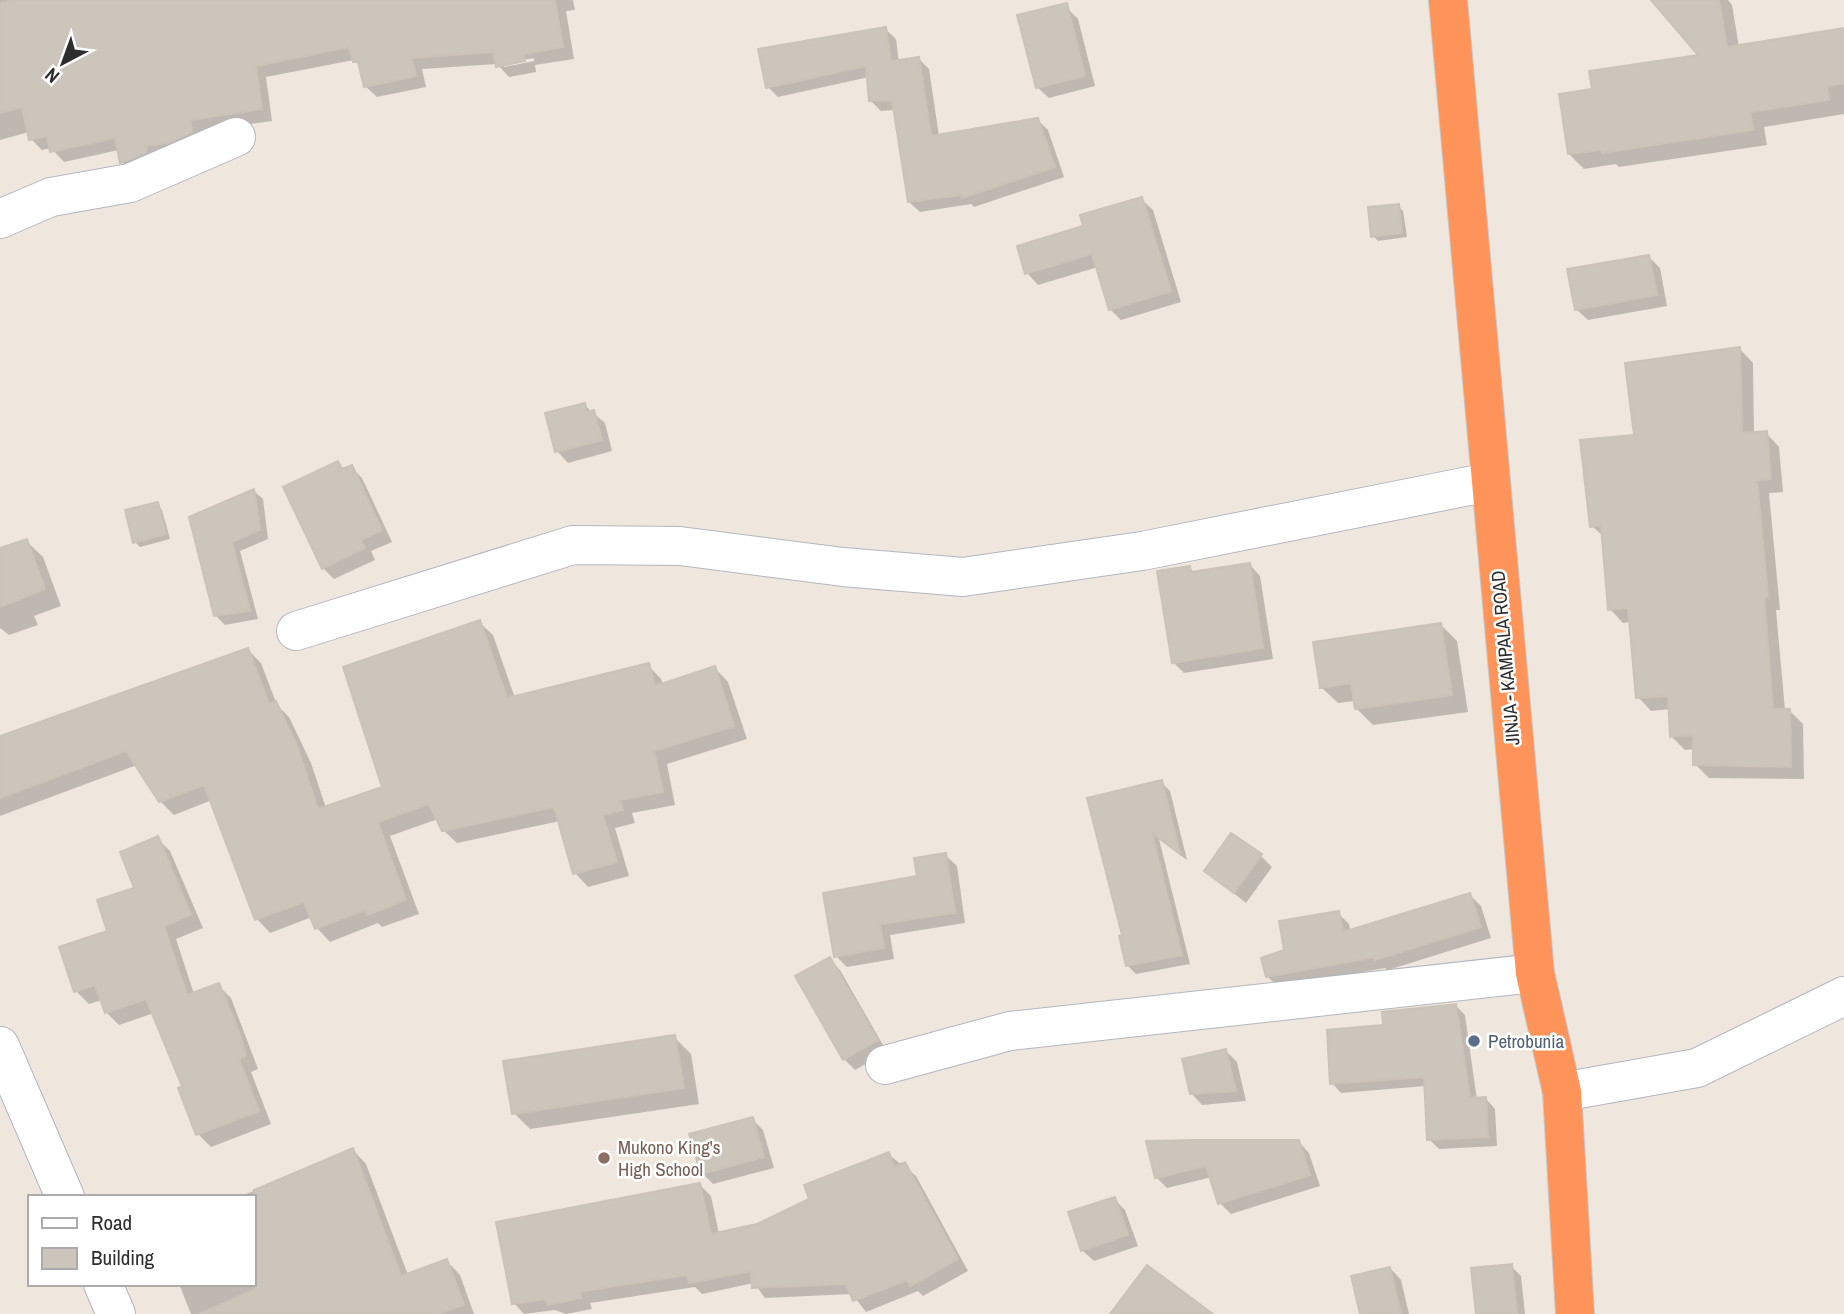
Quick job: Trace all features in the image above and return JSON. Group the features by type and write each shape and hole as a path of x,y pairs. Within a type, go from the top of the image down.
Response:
{"highway":[{"name":"JINJA - KAMPALA ROAD","path":"1448,0 1535,973 1562,1092 1575,1314"}],"street":[{"path":"0,219 51,197 130,183 236,138"},
{"path":"296,631 573,545 680,546 843,567 963,577 1142,551 1489,482"},
{"path":"885,1065 1010,1031 1535,973"},
{"path":"1562,1092 1697,1068 1844,996"},
{"path":"0,1046 64,1195"},
{"path":"104,1286 116,1314"}],"building":[{"path":"16,0 555,0 563,47 524,54 525,61 496,67 493,52 412,58 416,76 364,87 358,62 353,62 349,47 256,66 262,109 190,120 192,132 168,143 146,146 147,152 120,163 115,138 50,152 47,136 29,140 22,107 0,113 0,3"},
{"path":"1651,0 1719,0 1727,47 1844,28 1844,83 1827,86 1829,100 1750,112 1753,130 1602,153 1601,150 1568,154 1559,94 1592,89 1589,71 1698,55"},
{"path":"1067,3 1085,76 1036,88 1017,15"},
{"path":"886,27 891,61 887,62 919,57 931,136 1038,118 1055,167 962,198 961,195 908,202 892,100 869,101 866,66 766,88 758,49"},
{"path":"1142,197 1171,291 1109,310 1092,254 1025,274 1017,246 1083,226 1080,215"},
{"path":"1399,204 1402,233 1371,237 1368,207"},
{"path":"1649,255 1657,295 1575,310 1567,269"},
{"path":"1740,347 1742,433 1767,431 1771,479 1757,480 1768,597 1764,597 1773,709 1790,709 1791,767 1693,765 1693,735 1670,737 1668,696 1636,698 1628,608 1608,610 1601,525 1590,527 1580,440 1634,435 1625,363"},
{"path":"585,403 587,412 594,410 602,440 555,452 545,413"},
{"path":"338,461 342,469 352,465 382,530 361,540 365,548 322,569 283,487"},
{"path":"254,489 260,530 232,542 250,611 214,616 189,517"},
{"path":"158,502 166,534 133,543 125,510"},
{"path":"27,539 45,589 0,607 0,548"},
{"path":"1250,563 1263,648 1172,663 1157,571 1190,566 1191,572"},
{"path":"480,620 507,698 649,663 655,686 715,666 734,726 654,751 663,792 620,800 623,810 603,815 617,862 573,874 554,807 442,831 429,804 378,822 406,900 367,915 365,910 315,929 304,902 255,920 204,785 159,802 126,751 0,798 0,736 248,648 269,704 276,701 298,748 318,809 382,787 343,667"},
{"path":"1441,623 1452,695 1355,709 1351,683 1320,688 1313,642"},
{"path":"1162,780 1180,854 1152,833 1182,955 1126,966 1119,936 1122,935 1087,798"},
{"path":"1231,833 1262,854 1234,893 1204,871"},
{"path":"158,836 191,915 164,926 187,995 219,983 241,1037 246,1056 239,1059 259,1111 196,1135 178,1088 182,1086 146,999 105,1013 95,985 74,992 59,947 107,931 97,900 134,888 120,852"},
{"path":"946,853 955,913 880,924 884,948 834,957 823,893 917,876 914,858"},
{"path":"1470,893 1481,927 1375,960 1375,957 1266,977 1261,958 1284,950 1279,921 1339,911 1343,932"},
{"path":"830,957 878,1040 843,1060 795,976"},
{"path":"1456,1004 1470,1098 1486,1097 1488,1137 1427,1140 1424,1077 1330,1084 1327,1030 1383,1025 1382,1012"},
{"path":"675,1035 684,1088 512,1114 503,1061"},
{"path":"1226,1049 1236,1091 1190,1094 1182,1059"},
{"path":"753,1117 764,1157 701,1174 689,1134"},
{"path":"1299,1140 1310,1175 1218,1204 1206,1166 1155,1178 1146,1141"},
{"path":"353,1148 401,1276 447,1259 464,1305 438,1314 199,1314 254,1290 256,1286 254,1190"},
{"path":"889,1152 894,1167 905,1162 958,1259 910,1286 907,1280 853,1301 846,1284 752,1288 751,1271 689,1283 687,1275 580,1292 581,1298 547,1305 546,1299 512,1304 496,1222 700,1183 711,1234 757,1224 809,1199 804,1185"},
{"path":"1115,1197 1128,1235 1081,1251 1068,1212"},
{"path":"1512,1264 1517,1314 1476,1314 1471,1268"},
{"path":"1147,1265 1213,1314 1110,1314"},
{"path":"1390,1267 1401,1314 1360,1314 1351,1276"}],"place":[{"name":"Petrobunia","path":"1474,1041"},
{"name":"Mukono King's High School","path":"604,1158"}]}
